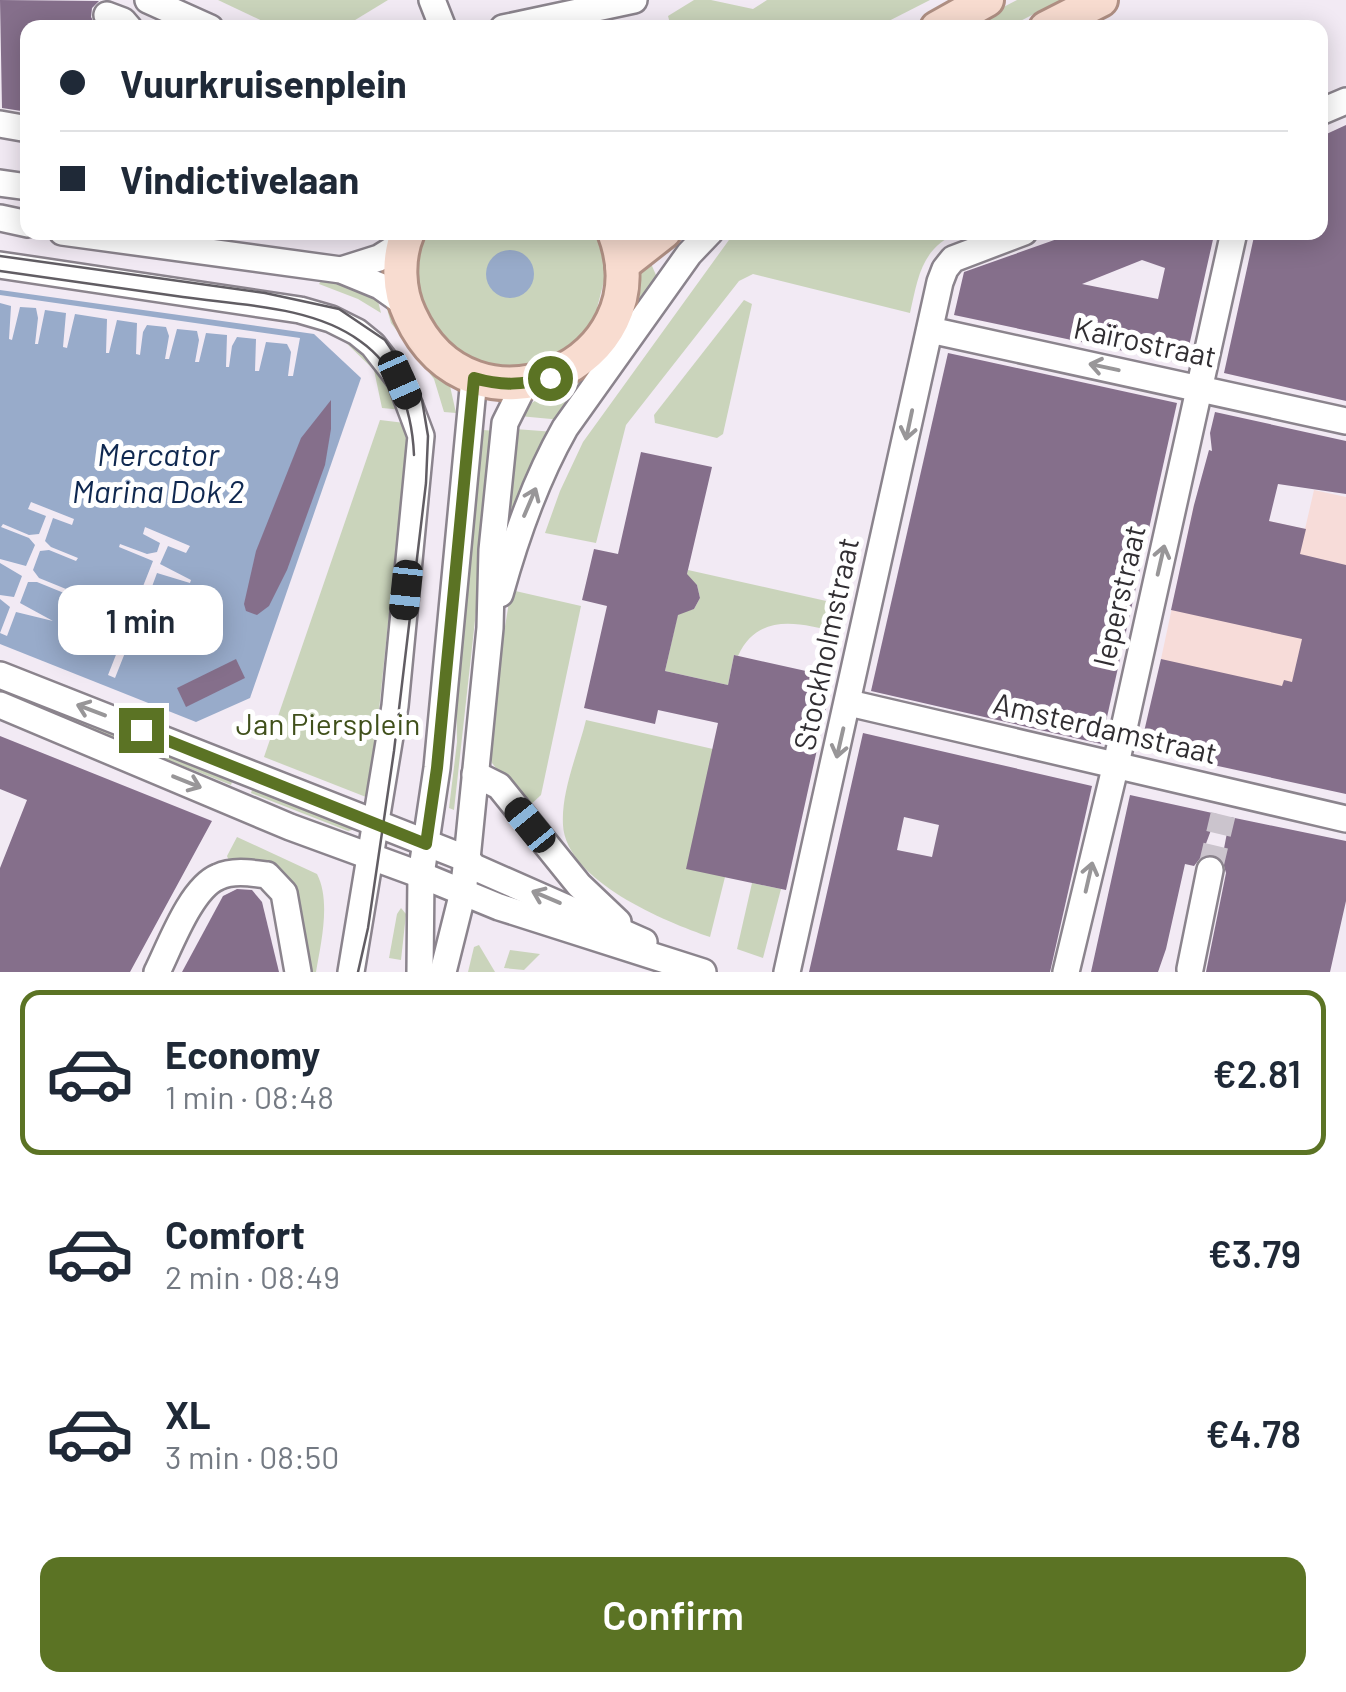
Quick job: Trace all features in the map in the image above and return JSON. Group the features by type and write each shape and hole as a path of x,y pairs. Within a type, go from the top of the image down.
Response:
{"main road":[{"path":"951,20 987,0"},
{"path":"1062,20 1101,0"},
{"path":"406,240 400,273 404,303 419,335 443,360 474,378 524,385 562,372 594,347 610,326 622,264 616,240"},
{"path":"622,264 654,240"}],"street":[{"path":"540,20 634,0"},
{"path":"158,2 194,20"},
{"path":"113,240 341,270 380,286 404,303"},
{"path":"153,240 164,248"},
{"path":"341,270 379,258 403,240"},
{"path":"490,628 518,529 548,459 619,350 702,240"},
{"name":"Stockholmstraat","path":"787,972 940,282 952,259 1003,240"},
{"name":"Ieperstraat","path":"1066,972 1232,240"},
{"path":"0,264 300,310 331,319 357,332 394,371 409,399 421,436 395,706 351,972"},
{"name":"Kaïrostraat","path":"930,330 1346,421"},
{"path":"420,972 421,874 437,768 474,378"},
{"path":"443,972 467,859 505,423 524,385"},
{"path":"0,675 467,859 474,867 629,952"},
{"name":"Amsterdamstraat","path":"849,703 1116,764 1225,803 1346,819"},
{"path":"0,706 290,827 629,952 703,972"},
{"path":"475,774 499,786 629,952"},
{"path":"1190,969 1210,870"},
{"path":"157,972 192,904 209,882 220,875 235,873 267,875 284,893 298,972"}],"shaded area":[{"path":"1314,490 1346,497 1346,726 1161,659 1194,505 1305,529"}],"green space":[{"path":"218,0 388,0 355,20 260,20"},
{"path":"694,0 753,9 767,0 930,0 891,20 669,20 668,16"},
{"path":"1017,0 1061,0 1022,20 978,20"},
{"path":"418,240 599,240 606,273 594,320 562,356 527,369 465,360 423,320 411,263"},
{"path":"729,240 945,240 923,266 910,313 753,274 739,281 626,425 596,543 545,533 583,442"},
{"path":"649,259 659,282 562,420 519,416 538,399 582,376 601,358"},
{"path":"321,281 365,288 377,297 381,313 319,284"},
{"path":"744,300 752,304 723,434 717,438 655,423 654,415"},
{"path":"385,302 450,386 456,413 444,412 434,379 391,323"},
{"path":"339,333 374,360 403,410 382,408 374,370"},
{"name":"Jan Piersplein","path":"380,420 405,423 407,440 370,797 366,797 264,757"},
{"path":"515,429 555,432 504,545"},
{"path":"483,430 496,431 454,810 449,808 457,742 456,682"},
{"path":"688,570 844,605 837,632 781,624 757,632 738,656 734,655 728,685 665,671 678,613 694,609 700,598 697,585 686,577"},
{"path":"511,590 581,606 541,795 527,808 492,763 487,736"},
{"path":"0,682 234,776 231,785 0,693"},
{"path":"586,720 713,749 725,877 710,937 621,896 581,864 568,845 563,825 565,799"},
{"path":"254,784 352,827 352,830 251,793"},
{"path":"237,837 317,874 324,909 316,972 306,972 295,905 229,861 227,856"},
{"path":"752,883 781,889 763,958 737,949"},
{"path":"401,908 406,914 401,960 389,958"},
{"path":"479,945 495,972 468,972 474,947"},
{"path":"510,950 540,954 524,970 504,968"}],"water":[{"path":"510,250 527,257 534,274 527,291 510,298 493,291 486,274 493,257"},
{"name":"Mercator Marina Dok 2","path":"0,290 314,334 361,378 250,698 196,722 0,644"}],"pier":[{"path":"0,295 300,338 293,376 288,376 291,352 287,344 266,342 259,371 255,371 256,339 237,337 226,367 227,335 206,333 199,362 195,362 197,331 177,329 169,359 165,359 169,336 166,327 147,325 140,355 136,354 137,323 117,320 106,353 107,319 75,314 67,348 63,347 66,313 45,310 35,344 36,308 20,307 12,340 11,306 0,303"},
{"path":"31,502 74,519 72,525 53,518 45,541 78,558 76,561 49,550 40,551 33,570 39,578 66,589 64,593 28,582 20,603 53,621 16,612 7,636 0,633 10,607 0,595 14,597 22,576 0,563 0,559 26,566 35,545 29,538 1,527 3,524 29,535 39,534 46,516 28,509"},
{"path":"145,527 190,546 186,553 168,546 160,564 191,580 190,583 157,573 150,592 176,607 175,610 146,602 138,620 165,634 163,638 142,629 134,630 115,678 108,675 153,561 119,547 120,544 147,554 157,552 160,543 143,534"}],"building":[{"path":"0,0 99,1 92,8 93,20 20,20 20,111 2,108"},
{"path":"1346,125 1346,401 1224,373 1253,240 1328,240 1328,133"},
{"path":"1054,240 1213,240 1185,364 954,315 964,272","holes":["1142,260 1165,268 1158,299 1082,284"]},
{"path":"948,353 1177,403 1101,744 871,691"},
{"path":"331,400 325,465 287,570 269,606 257,615 246,611 244,604 256,551 301,438"},
{"path":"1215,412 1346,441 1346,494 1278,484 1269,521 1306,529 1300,554 1346,565 1346,794 1140,749 1161,659 1282,686 1284,680 1292,682 1302,639 1171,610 1194,505 1209,450 1212,451 1210,433"},
{"path":"641,452 712,467 687,574 697,585 700,598 694,609 678,615 665,671 728,685 734,655 833,677 786,890 686,869 718,723 658,710 655,724 584,708 607,606 582,600 594,549 618,554"},
{"path":"236,659 245,678 186,707 177,688"},
{"path":"863,733 1092,786 1050,972 809,972","holes":["904,817 939,825 932,857 897,850"]},
{"path":"0,736 212,821 130,972 0,972 0,868 27,800 0,789"},
{"path":"1130,795 1217,814 1201,857 1194,866 1185,864 1158,972 1091,972"},
{"path":"1230,817 1346,841 1346,901 1330,972 1206,972 1226,873 1222,859"},
{"path":"237,889 252,890 262,902 279,972 182,972 223,896"}],"tunnel":[{"path":"1210,870 1223,815"}],"tram line":[{"path":"0,256 265,293 339,309 385,340 413,382 422,400 428,436 426,483 394,751 358,972"},
{"path":"0,271 275,309 341,329 373,352 393,377 406,406 414,455"}],"route":[{"path":"141,730 426,844 437,768 474,378 524,385 550,378"}]}
